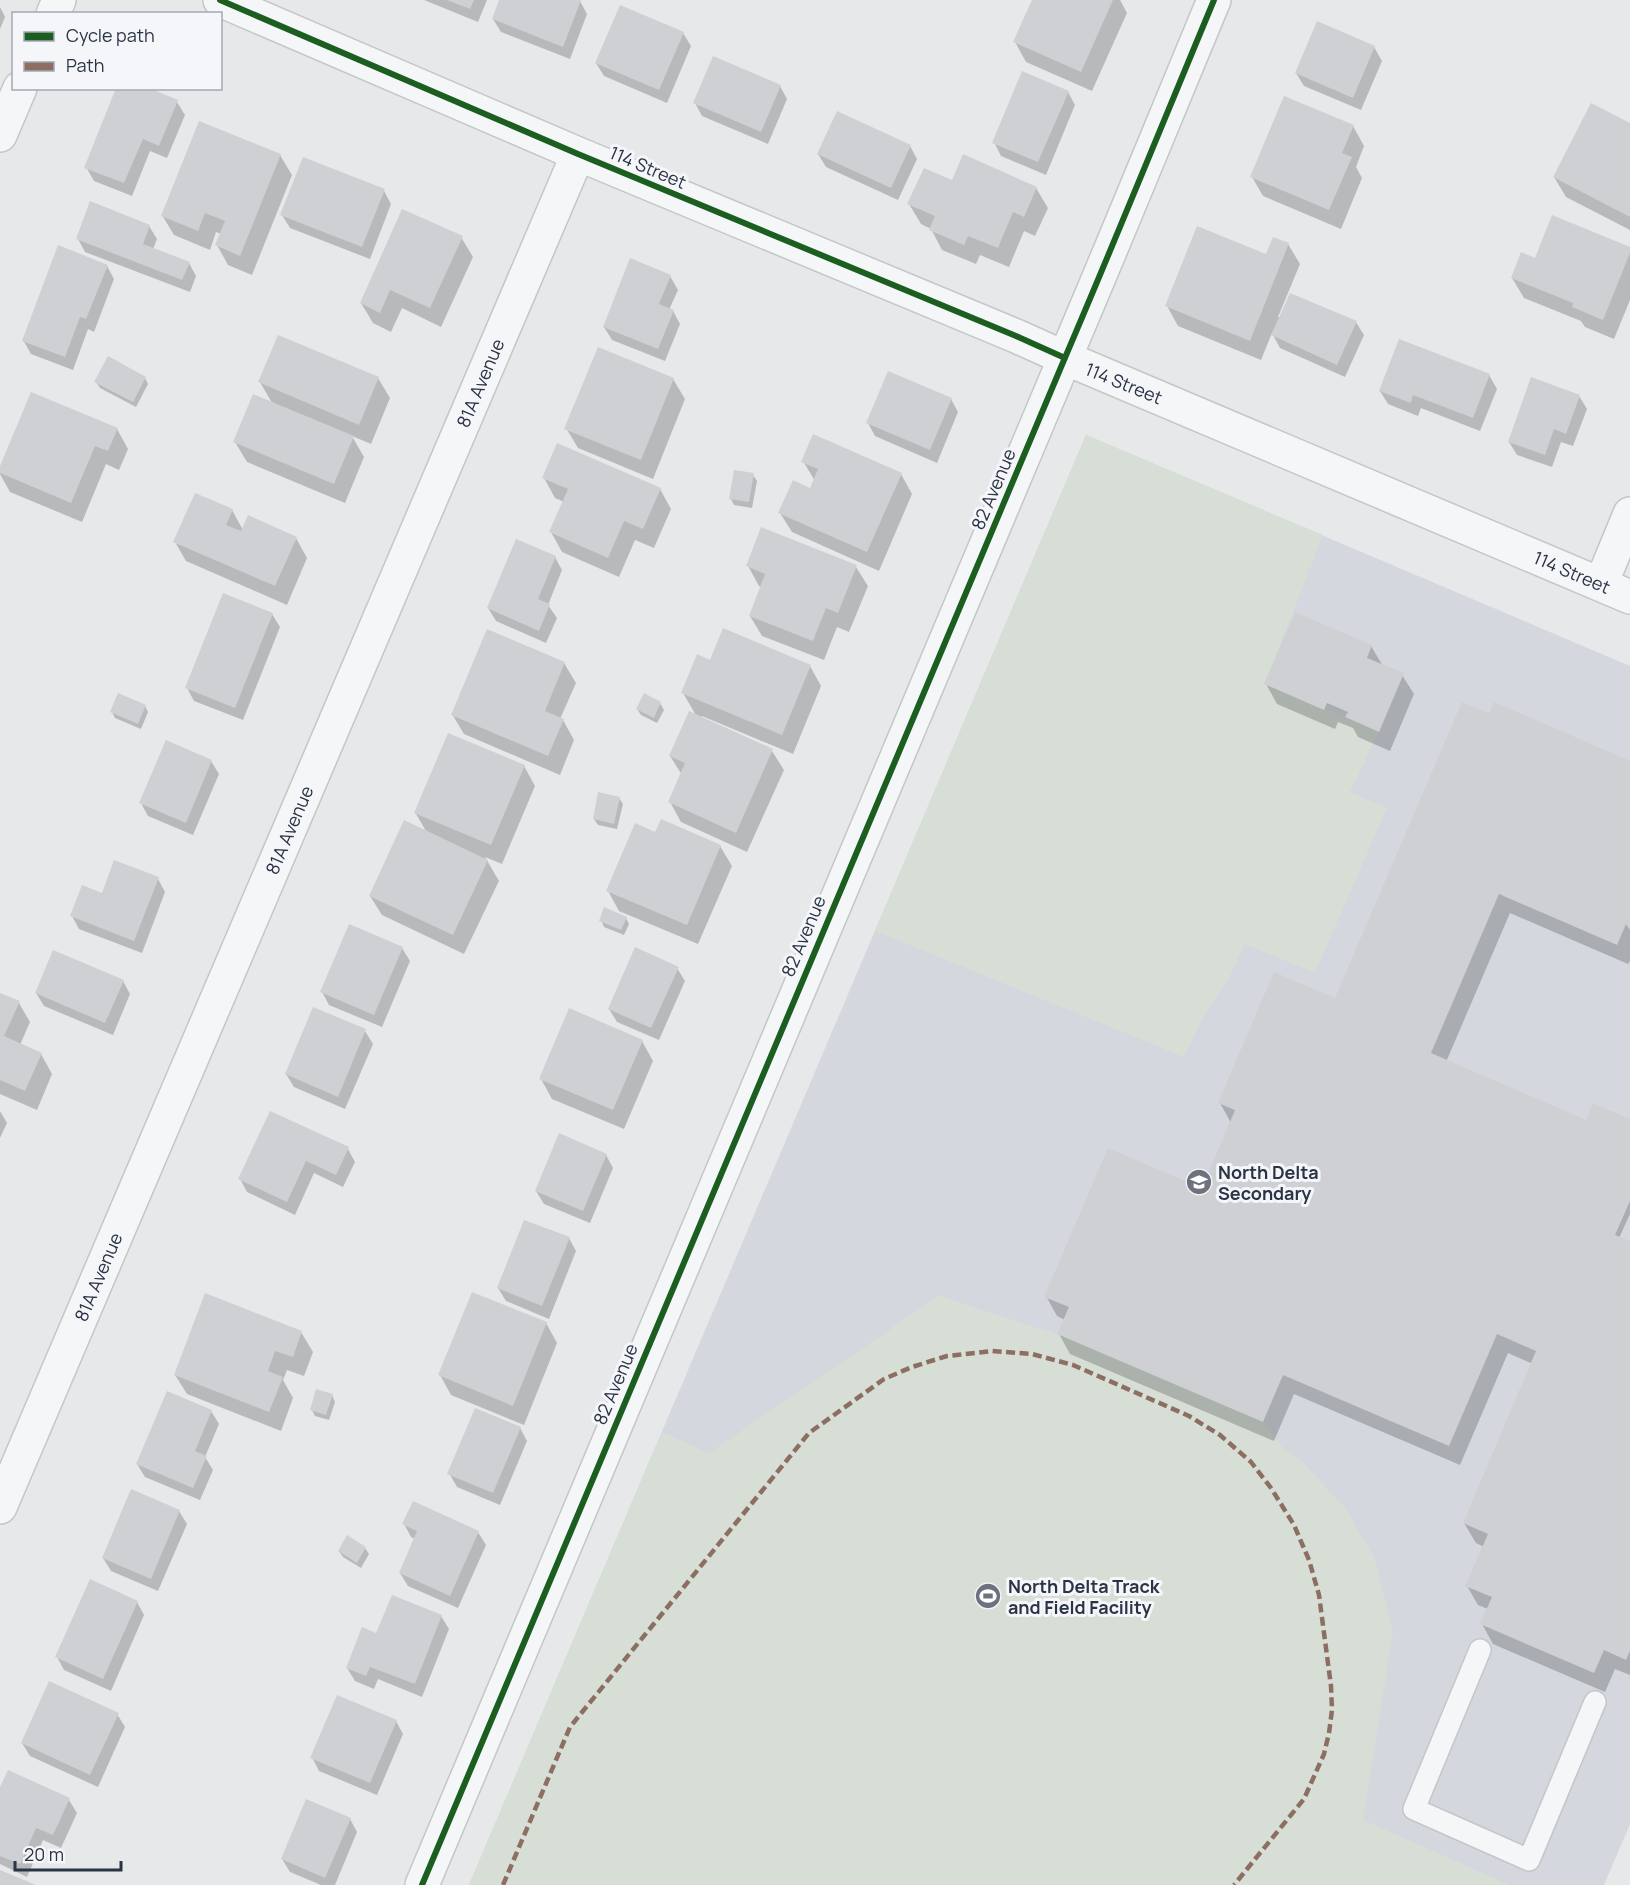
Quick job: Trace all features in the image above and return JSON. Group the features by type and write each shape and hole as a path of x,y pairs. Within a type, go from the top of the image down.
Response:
{"street":[{"name":"114 Street","path":"220,0 578,154 1005,331 1616,591"},
{"name":"82 Avenue","path":"422,1885 810,956 882,792 1214,0"},
{"path":"0,135 19,90"},
{"name":"81A Avenue","path":"0,1507 578,154"},
{"path":"1616,591 1630,514"}],"lane":[{"path":"1480,1650 1414,1809 1528,1860 1595,1702"}],"shaded area":[{"name":"North Delta Secondary","path":"1086,435 1630,666 1630,1824 1604,1885 469,1885"},
{"path":"1086,435 1323,535 1265,684 1379,732 1350,792 1387,808 1315,973 1245,944 1227,982 1204,1016 1184,1057 875,931"},
{"name":"North Delta Track and Field Facility","path":"940,1295 1057,1334 1263,1422 1281,1446 1300,1460 1345,1507 1375,1559 1393,1633 1363,1820 1510,1885 469,1885 662,1432 709,1453"}],"building":[{"path":"447,0 474,0 470,9"},
{"path":"499,0 581,0 563,47 492,19"},
{"path":"1032,0 1113,0 1081,72 1013,42"},
{"path":"620,5 684,32 659,90 595,63"},
{"path":"1317,21 1375,46 1353,98 1295,73"},
{"path":"713,56 781,85 761,132 693,103"},
{"path":"1022,71 1069,91 1038,162 992,143"},
{"path":"115,90 154,90 178,100 159,146 143,139 124,183 84,168"},
{"path":"1284,96 1354,125 1342,153 1352,157 1329,210 1250,177"},
{"path":"1591,103 1630,123 1630,217 1553,177"},
{"path":"837,111 911,145 891,188 817,154"},
{"path":"199,121 281,154 240,256 215,245 225,221 205,213 198,231 161,216"},
{"path":"963,154 1037,187 1024,217 1013,212 998,248 968,236 964,245 929,230 935,216 907,204 924,168 952,180"},
{"path":"303,157 385,189 362,247 280,215"},
{"path":"90,201 150,225 143,244 190,262 182,280 76,239"},
{"path":"402,209 463,236 430,308 390,290 380,313 360,303"},
{"path":"1552,215 1630,247 1630,253 1603,320 1572,307 1573,303 1511,278 1521,252 1535,258"},
{"path":"1197,226 1266,254 1273,237 1289,243 1250,341 1165,306"},
{"path":"58,245 108,265 86,319 80,317 65,357 22,341"},
{"path":"630,258 671,275 659,304 674,310 658,349 603,327"},
{"path":"1290,293 1357,321 1337,365 1271,335"},
{"path":"278,335 379,377 359,425 258,382"},
{"path":"1399,339 1490,374 1473,418 1413,395 1411,403 1379,391"},
{"path":"598,347 674,378 641,460 564,429"},
{"path":"108,356 146,377 133,402 94,382"},
{"path":"888,371 952,398 930,450 866,423"},
{"path":"1531,377 1580,395 1566,434 1554,429 1545,455 1508,442"},
{"path":"31,392 118,428 108,451 95,446 71,503 0,473 0,466"},
{"path":"253,394 354,436 334,484 233,442"},
{"path":"813,434 902,473 867,552 778,513 793,480 810,488 818,469 801,462"},
{"path":"557,443 661,488 643,529 624,521 608,558 549,532 568,489 542,478"},
{"path":"734,470 754,473 749,502 729,499"},
{"path":"195,493 233,509 226,525 241,531 248,515 297,537 275,586 173,542"},
{"path":"761,527 857,565 838,613 826,608 813,641 749,616 765,574 746,566"},
{"path":"516,539 556,556 538,599 550,604 539,631 487,608"},
{"path":"223,593 273,613 235,708 185,688"},
{"path":"1295,612 1372,645 1367,658 1404,673 1379,732 1345,717 1348,712 1327,703 1324,710 1264,684"},
{"path":"723,628 811,665 782,735 681,693 697,654 710,660"},
{"path":"487,629 565,662 545,711 564,719 548,756 451,715"},
{"path":"118,693 146,705 138,724 110,712"},
{"path":"644,693 661,702 654,718 636,709"},
{"name":"North Delta Secondary","path":"1462,702 1489,713 1494,702 1630,761 1630,930 1626,924 1617,945 1499,894 1431,1053 1586,1120 1593,1103 1630,1119 1630,1201 1615,1235 1630,1241 1630,1651 1626,1660 1604,1650 1594,1673 1480,1624 1492,1597 1465,1586 1488,1534 1463,1523 1536,1351 1497,1334 1449,1446 1283,1375 1263,1422 1057,1334 1069,1307 1044,1297 1108,1148 1202,1188 1235,1110 1218,1103 1274,972 1335,998"},
{"path":"689,711 773,749 736,833 668,802 685,763 669,756"},
{"path":"448,733 525,765 491,845 414,813"},
{"path":"166,740 212,760 186,823 139,803"},
{"path":"598,792 620,797 614,824 593,819"},
{"path":"661,819 721,845 687,925 606,891 635,823 655,832"},
{"path":"404,820 488,860 453,935 369,896"},
{"path":"114,860 159,877 134,941 70,916 82,885 102,893"},
{"path":"604,907 627,917 621,930 599,921"},
{"path":"349,924 403,947 374,1015 320,992"},
{"path":"635,947 679,967 651,1028 608,1009"},
{"path":"53,950 124,980 105,1023 35,993"},
{"path":"0,993 20,1001 4,1036 42,1053 25,1091 0,1080"},
{"path":"313,1007 366,1029 338,1097 285,1074"},
{"path":"569,1008 643,1040 613,1110 539,1079"},
{"path":"270,1111 349,1147 336,1175 306,1161 287,1202 238,1179"},
{"path":"559,1133 607,1154 583,1211 535,1191"},
{"path":"524,1220 570,1237 542,1306 497,1288"},
{"path":"472,1292 547,1322 513,1406 438,1375"},
{"path":"205,1293 302,1331 293,1357 275,1351 268,1371 283,1377 269,1412 174,1375"},
{"path":"316,1389 333,1394 326,1415 310,1410"},
{"path":"167,1391 212,1410 195,1451 207,1456 193,1488 136,1464"},
{"path":"475,1408 521,1427 493,1493 447,1474"},
{"path":"131,1489 180,1510 151,1579 102,1558"},
{"path":"413,1501 479,1531 450,1596 399,1573 417,1531 402,1524"},
{"path":"347,1535 366,1547 357,1563 338,1551"},
{"path":"90,1579 138,1601 103,1679 55,1657"},
{"path":"392,1595 442,1615 415,1684 370,1667 366,1676 346,1668 362,1627 376,1633"},
{"path":"49,1681 119,1713 90,1775 21,1743"},
{"path":"337,1695 397,1720 370,1783 310,1758"},
{"path":"8,1770 70,1798 53,1835 36,1828 20,1864 0,1856 0,1787"},
{"path":"306,1799 351,1818 325,1878 281,1859"},
{"path":"0,1870 36,1885 0,1885"}],"marked path":[{"path":"503,1885 570,1727 809,1433 884,1379 947,1356 992,1351 1032,1354 1073,1365 1189,1416 1220,1435 1251,1462 1271,1488 1294,1525 1309,1560 1319,1595 1331,1686 1332,1710 1329,1733 1324,1754 1304,1799 1234,1885"}],"cycle path":[{"path":"220,0 578,154 1065,358"},
{"path":"422,1885 1214,0"}],"place":[{"name":"North Delta Secondary","path":"1199,1182"},
{"name":"North Delta Track and Field Facility","path":"988,1596"}]}
